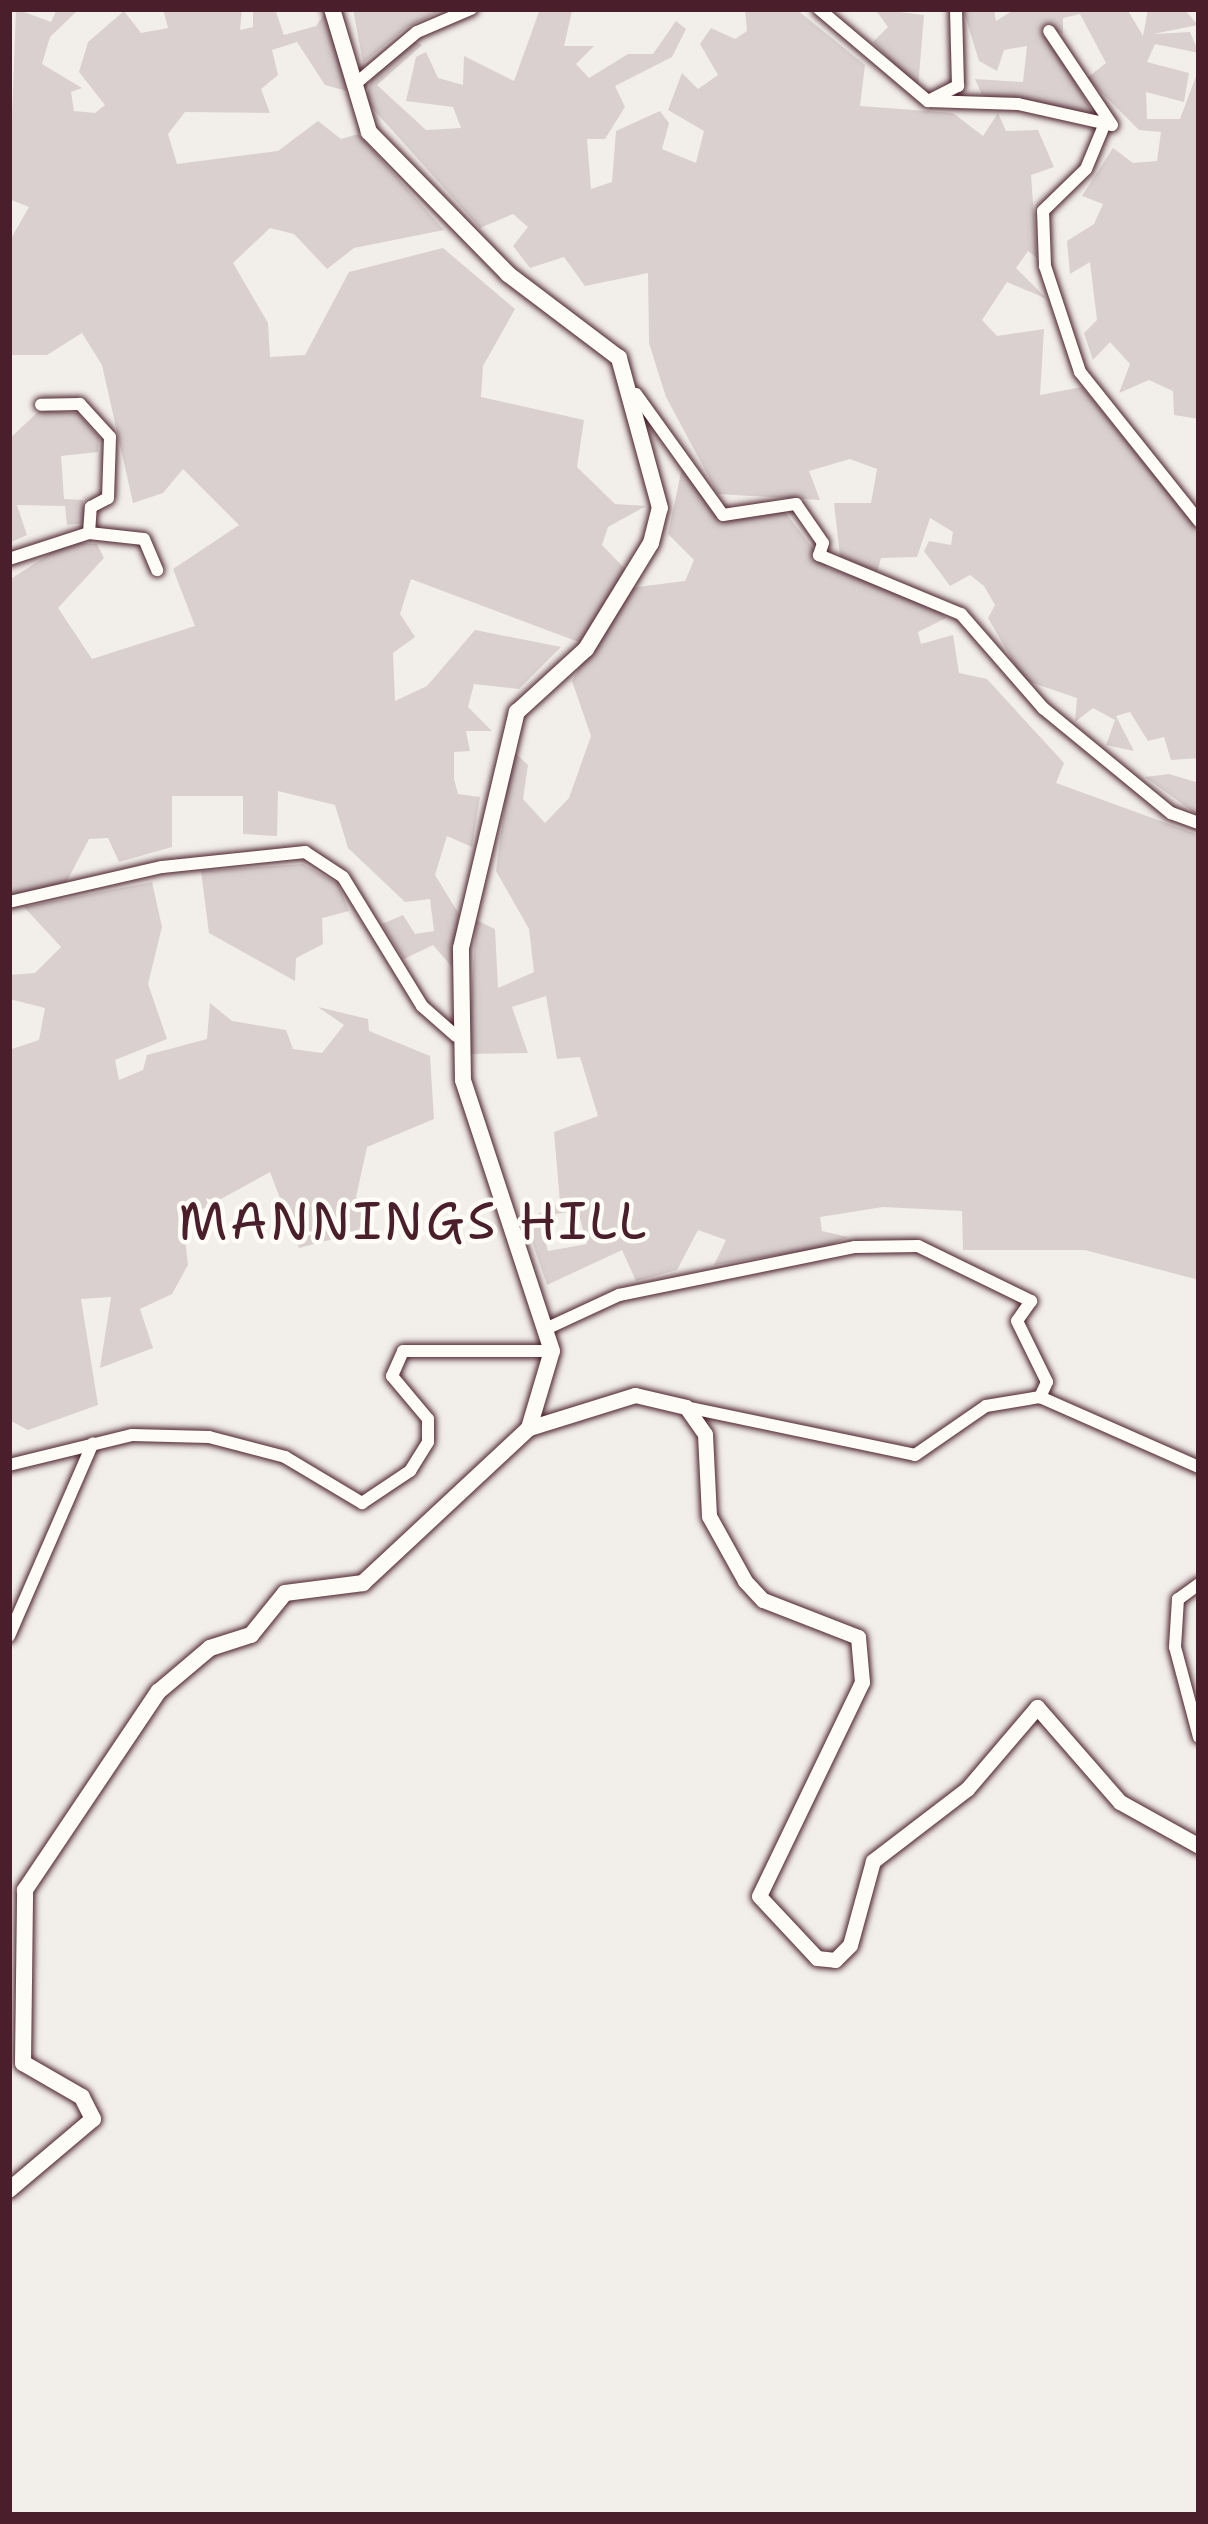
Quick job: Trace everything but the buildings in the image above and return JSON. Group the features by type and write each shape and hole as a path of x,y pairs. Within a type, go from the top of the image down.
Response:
{"main road":[{"path":"9,2190 93,2119 82,2097 23,2062 26,1890 158,1693 210,1648 251,1635 285,1594 363,1583 529,1428 552,1351 550,1327 456,1036 467,908 518,712 586,649 659,518 636,394 604,342 508,274 405,175 369,132 332,9"}],"street":[{"path":"354,85 417,32 471,9"},
{"path":"819,9 928,101 1018,104 1103,128"},
{"path":"928,101 958,86 956,9"},
{"path":"1049,31 1115,118 1103,128 1086,169 1043,211 1045,266 1080,372 1199,521"},
{"path":"636,394 723,515 796,504 824,544 819,555 962,614 1042,708 1171,813 1199,823"},
{"path":"41,405 80,404 110,437 108,498 91,507 88,533"},
{"path":"9,559 88,533 144,539 157,570"},
{"path":"9,902 162,867 305,852 343,877 422,1006 456,1036"},
{"path":"550,1327 620,1295 855,1247 918,1246 1030,1301 1016,1321 1046,1382 1040,1396"},
{"path":"9,1465 94,1442 166,1433 249,1443 362,1503 410,1471 428,1442 428,1419 392,1376 403,1351 552,1351"},
{"path":"529,1428 635,1395 915,1456 986,1406 1040,1396 1199,1467"},
{"path":"686,1407 705,1434 709,1516 738,1570 764,1600 848,1625 866,1662 763,1882 770,1918 818,1958 844,1955 873,1862 967,1790 1037,1707 1120,1802 1199,1846"},
{"path":"9,1636 94,1442"},
{"path":"1199,1585 1178,1599 1175,1647 1199,1737"}],"shaded area":[{"path":"16,9 51,22 57,9 79,9 50,37 42,64 82,88 71,92 74,111 95,113 105,105 79,72 88,42 124,11 141,33 168,28 163,9 242,9 240,30 253,27 253,9 275,9 284,35 316,26 328,9 347,91 325,85 297,42 272,50 278,75 261,89 270,113 185,112 168,134 177,164 278,151 318,121 341,139 358,134 444,230 354,248 327,269 294,234 270,228 233,263 268,323 270,357 305,355 349,272 443,248 515,309 483,366 481,397 584,420 577,467 615,504 646,506 608,527 602,545 626,570 584,644 411,579 400,614 415,637 393,653 395,701 427,686 475,630 561,647 519,689 474,684 468,707 492,731 466,731 470,751 454,752 458,794 480,797 472,847 447,836 435,875 459,914 452,967 433,945 404,959 382,924 403,915 415,934 434,931 430,899 405,902 348,848 335,805 278,791 277,836 243,834 243,796 172,796 172,847 119,862 108,838 89,839 66,883 9,897 9,580 68,542 97,544 104,558 58,608 92,659 195,626 173,569 239,525 183,469 163,493 133,503 102,365 82,333 47,355 9,355 9,242 29,207 9,199"},
{"path":"353,9 444,9 407,27 363,63"},
{"path":"540,9 572,11 564,46 594,46 576,64 589,78 628,54 653,54 676,21 686,29 672,57 615,86 625,107 605,139 587,139 591,189 612,182 616,131 660,111 669,123 662,149 696,163 704,131 668,110 682,73 698,89 718,75 700,44 711,28 735,39 747,31 745,9 796,9 865,65 860,106 953,113 983,136 998,113 1006,131 1038,130 1054,167 1031,175 1037,258 1028,251 1016,268 1047,299 1007,282 982,320 997,336 1044,329 1040,395 1082,387 1199,530 1199,758 1171,760 1164,737 1148,741 1130,712 1116,716 1134,751 1106,745 1115,720 1093,708 1075,722 1077,698 1024,680 988,618 995,605 984,586 970,575 950,586 924,551 929,541 951,545 953,532 930,518 917,557 881,558 877,572 840,556 834,503 871,503 877,469 850,459 809,471 820,500 718,494 666,397 649,343 648,273 585,286 564,257 530,268 513,246 528,227 513,214 480,228 365,100 374,72 414,41 422,45 377,85 426,130 461,128 453,107 406,101 416,57 426,52 438,78 463,85 464,56 514,81"},
{"path":"875,9 924,15 918,88 873,42 888,27"},
{"path":"963,9 994,9 996,21 1015,9 1127,9 1143,36 1148,9 1184,9 1198,25 1153,34 1190,32 1199,53 1155,44 1147,62 1189,73 1184,102 1146,92 1147,119 1180,119 1199,68 1199,419 1174,415 1173,391 1149,380 1119,393 1130,364 1110,342 1093,360 1084,333 1097,320 1090,262 1070,274 1067,241 1094,224 1103,204 1082,196 1113,148 1133,163 1157,161 1161,132 1139,130 1087,78 1106,63 1080,14 1063,18 1063,34 1043,26 1095,117 982,95 975,79 1023,82 1027,46 1004,50 997,71 979,61"},
{"path":"39,411 78,413 99,437 98,452 61,456 64,499 83,500 85,523 67,525 65,506 17,505 27,535 9,543 9,439"},
{"path":"682,468 723,515 785,512 828,568 933,602 946,618 918,632 921,644 953,635 959,673 987,679 1064,763 1056,783 1199,835 1199,1280 1085,1250 963,1250 962,1211 883,1207 820,1217 822,1231 848,1237 823,1248 714,1265 726,1240 698,1230 677,1270 636,1281 622,1250 547,1285 525,1221 540,1224 548,1251 587,1244 578,1211 532,1217 560,1202 554,1132 598,1116 580,1057 557,1059 546,996 512,1007 528,1053 468,1054 476,920 495,929 498,988 534,972 529,929 496,871 512,750 528,765 523,799 545,823 569,798 591,736 572,681 621,589 685,581 694,560 668,534"},
{"path":"1169,774 1199,783 1199,816 1145,777"},
{"path":"303,864 338,884 349,911 322,918 323,944 296,958 295,981 209,933 201,871"},
{"path":"152,882 162,927 148,984 167,1039 115,1060 119,1080 143,1070 147,1055 207,1039 210,1003 232,1021 286,1030 293,1049 322,1053 344,1025 318,1007 368,1019 369,1031 430,1056 434,1119 367,1147 356,1197 370,1215 356,1233 299,1248 270,1172 183,1220 188,1265 172,1294 140,1309 153,1348 100,1368 111,1297 81,1299 98,1405 28,1430 9,1420 9,1050 39,1040 45,1008 9,999 9,975 35,973 61,947 24,907"}],"district":[{"name":"MANNINGS HILL","path":"414,1221"}]}
